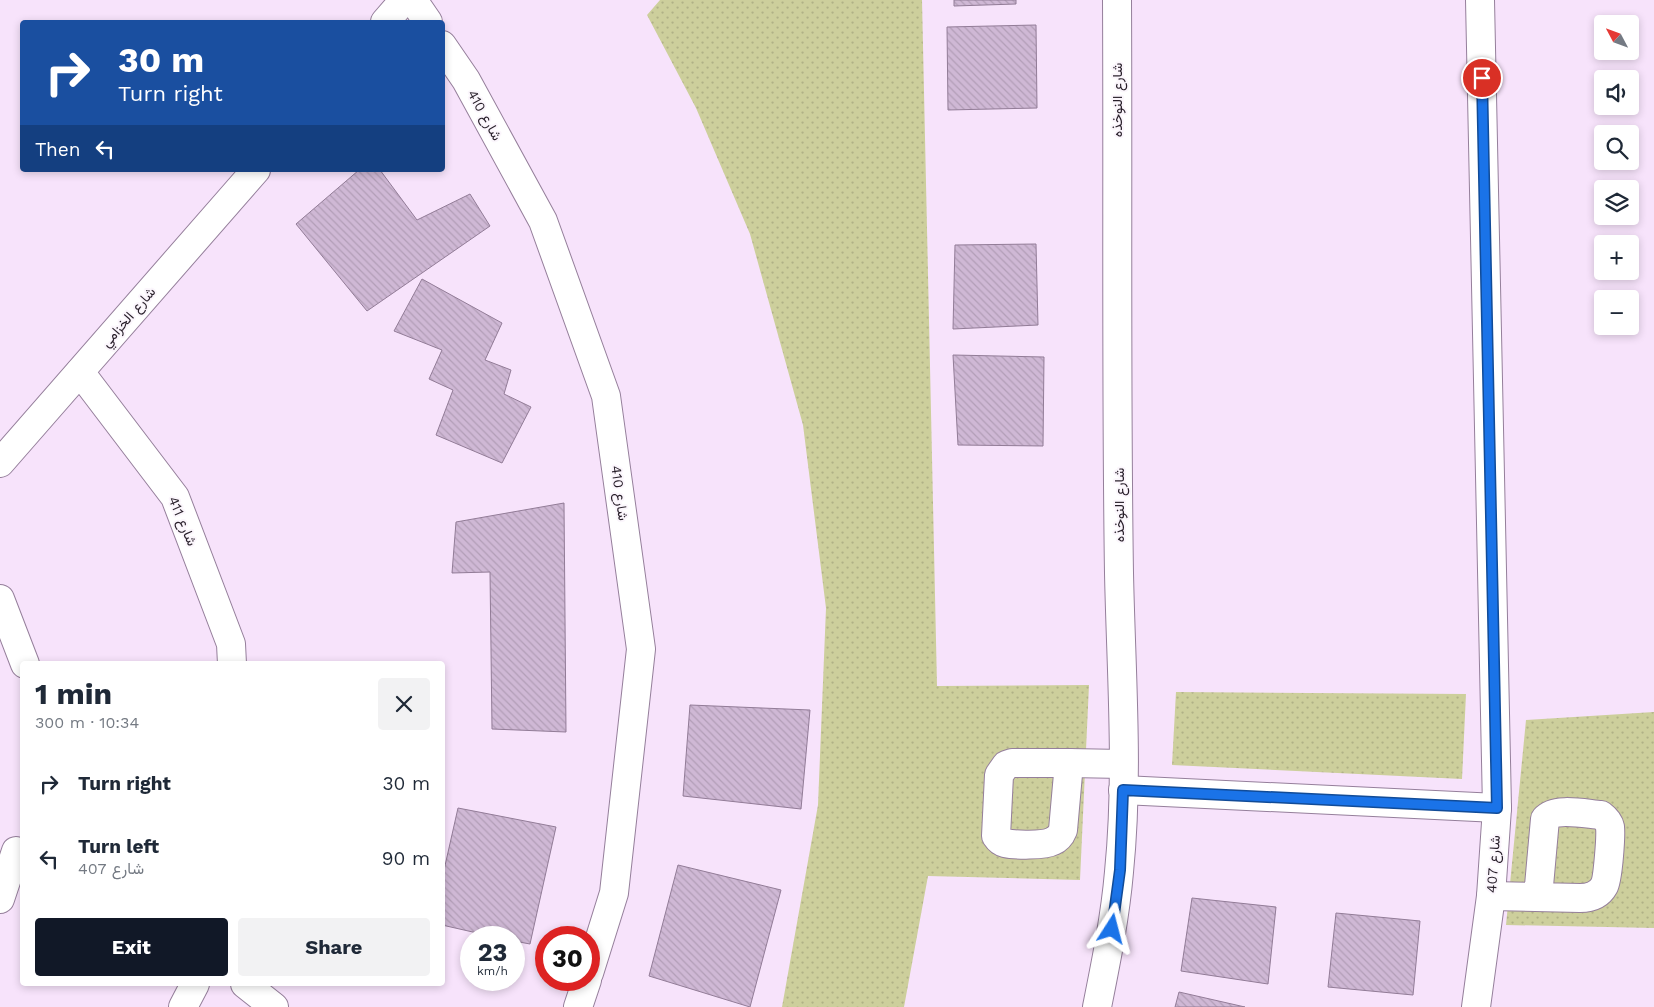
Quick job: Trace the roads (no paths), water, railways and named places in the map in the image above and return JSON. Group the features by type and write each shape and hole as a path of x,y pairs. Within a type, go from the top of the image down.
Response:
{"street":[{"path":"386,20 404,0"},
{"path":"413,0 427,20"},
{"name":"شارع النوخذه","path":"1097,1007 1119,879 1123,777 1119,563 1117,0"},
{"name":"شارع 407","path":"1476,1007 1491,896 1497,808 1480,0"},
{"name":"شارع 410","path":"445,49 466,80 543,221 606,396 641,649 614,893 600,938"},
{"name":"شارع الخزامي","path":"0,463 254,172"},
{"name":"شارع 411","path":"80,372 175,497 231,644 232,661"},
{"path":"0,602 24,661"},
{"path":"1069,763 1123,777 1497,808"},
{"path":"0,899 16,851"},
{"path":"1491,896 1538,897"},
{"path":"183,1007 195,986"},
{"path":"248,986 274,1007"},
{"path":"578,1007 583,991"}]}
